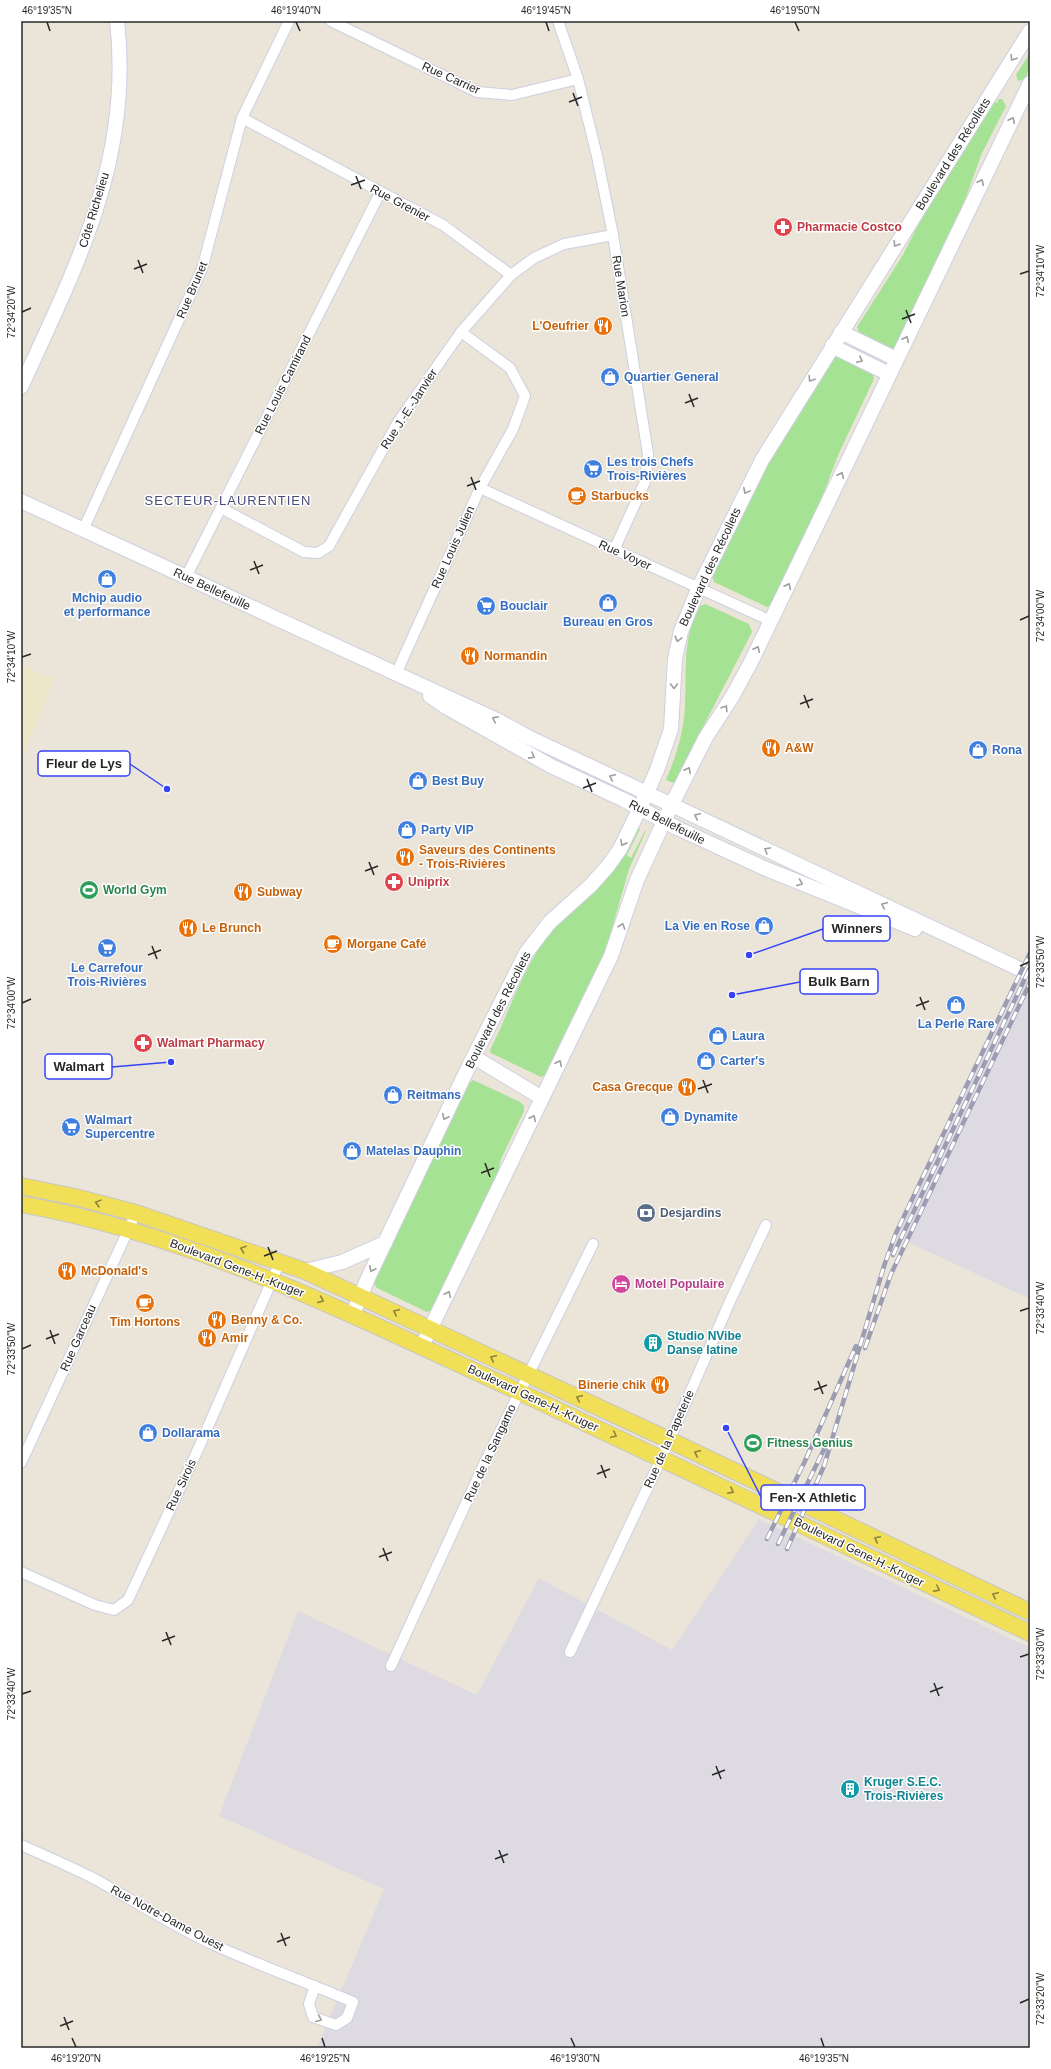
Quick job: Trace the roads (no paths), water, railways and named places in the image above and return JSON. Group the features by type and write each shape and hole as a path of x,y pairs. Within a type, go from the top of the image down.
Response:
{"main road":[{"name":"Côte Richelieu","path":"21,387 76,265 91,227 104,186 118,114 120,79 117,21"},
{"name":"Boulevard des Récollets","path":"353,1314 385,1242 509,984 530,948 549,923 591,885 608,866 620,849 640,808 661,760 671,729 674,659 678,639 699,587 762,460 1030,31"},
{"path":"422,1346 610,956 637,880 672,804 706,737 743,677 771,621 1030,83"},
{"path":"841,332 896,360"},
{"path":"832,346 889,374"},
{"name":"Rue Bellefeuille","path":"21,501 497,720 528,737 1030,974"},
{"name":"Rue Bellefeuille","path":"401,676 446,707 551,766 664,821 764,868 847,902 926,932 945,934"},
{"path":"474,1057 542,1098"},
{"name":"Boulevard Gene-H.-Kruger","path":"21,1186 75,1197 136,1213 305,1271 669,1440 1030,1612"},
{"name":"Boulevard Gene-H.-Kruger","path":"21,1204 72,1213 188,1248 353,1314 662,1457 1030,1633"},
{"path":"305,1271 342,1262 385,1242"}],"street":[{"name":"Rue Brunet","path":"83,530 202,269 242,118 289,21"},
{"name":"Rue Carrier","path":"331,21 478,92 512,96 578,79"},
{"name":"Rue Marion","path":"558,21 578,79 597,156 613,236 648,454 645,482 614,550"},
{"name":"Rue Grenier","path":"242,118 442,225 510,275"},
{"name":"Rue Louis Camirand","path":"186,577 380,193"},
{"name":"Rue J.-E.-Janvier","path":"221,508 304,552 318,553 329,546 398,422 461,332 510,275 534,258 564,244 613,236"},
{"name":"Rue Louis Julien","path":"401,676 480,488 513,429 525,396 510,368 461,332"},
{"name":"Rue Voyer","path":"480,488 771,621"},
{"name":"Rue Garceau","path":"21,1463 136,1213"},
{"name":"Rue de la Papeterie","path":"570,1652 662,1457 731,1299 766,1225"},
{"name":"Rue de la Sangamo","path":"391,1666 519,1392 593,1244"},
{"name":"Rue Sirois","path":"21,1572 95,1606 114,1610 128,1600 200,1445 280,1262"},
{"name":"Rue Notre-Dame Ouest","path":"21,1844 94,1879 213,1944 315,1986 353,2002 347,2018 336,2025 313,2017 309,2004 315,1986"}],"railway":[{"path":"787,1549 824,1466 884,1266 896,1233 1030,953"},
{"path":"893,1255 1030,968"},
{"path":"865,1348 891,1274 1030,983"},
{"path":"767,1539 805,1461 856,1346"},
{"path":"778,1544 828,1441"}],"place":[{"name":"Pharmacie Costco","path":"783,227"},
{"name":"L'Oeufrier","path":"603,326"},
{"name":"Quartier General","path":"610,377"},
{"name":"Les trois Chefs Trois-Rivières","path":"593,469"},
{"name":"Starbucks","path":"577,496"},
{"name":"Mchip audio et performance","path":"107,579"},
{"name":"Bureau en Gros","path":"608,603"},
{"name":"Bouclair","path":"486,606"},
{"name":"Normandin","path":"470,656"},
{"name":"A&W","path":"771,748"},
{"name":"Rona","path":"978,750"},
{"name":"Best Buy","path":"418,781"},
{"name":"Fleur de Lys","path":"167,789"},
{"name":"Party VIP","path":"407,830"},
{"name":"Saveurs des Continents - Trois-Rivières","path":"405,857"},
{"name":"Uniprix","path":"394,882"},
{"name":"World Gym","path":"89,890"},
{"name":"Subway","path":"243,892"},
{"name":"La Vie en Rose","path":"764,926"},
{"name":"Le Brunch","path":"188,928"},
{"name":"Morgane Café","path":"333,944"},
{"name":"Le Carrefour Trois-Rivières","path":"107,948"},
{"name":"Winners","path":"749,955"},
{"name":"Bulk Barn","path":"732,995"},
{"name":"La Perle Rare","path":"956,1005"},
{"name":"Laura","path":"718,1036"},
{"name":"Walmart Pharmacy","path":"143,1043"},
{"name":"Carter's","path":"706,1061"},
{"name":"Walmart","path":"171,1062"},
{"name":"Casa Grecque","path":"687,1087"},
{"name":"Reitmans","path":"393,1095"},
{"name":"Dynamite","path":"670,1117"},
{"name":"Walmart Supercentre","path":"71,1127"},
{"name":"Matelas Dauphin","path":"352,1151"},
{"name":"Desjardins","path":"646,1213"},
{"name":"McDonald's","path":"67,1271"},
{"name":"Motel Populaire","path":"621,1284"},
{"name":"Tim Hortons","path":"145,1303"},
{"name":"Benny & Co.","path":"217,1320"},
{"name":"Amir","path":"207,1338"},
{"name":"Studio NVibe Danse latine","path":"653,1343"},
{"name":"Binerie chik","path":"660,1385"},
{"name":"Fen-X Athletic","path":"726,1428"},
{"name":"Dollarama","path":"148,1433"},
{"name":"Fitness Genius","path":"753,1443"},
{"name":"Kruger S.E.C. Trois-Rivières","path":"850,1789"}],"district":[{"name":"SECTEUR-LAURENTIEN","path":"228,500"}]}
